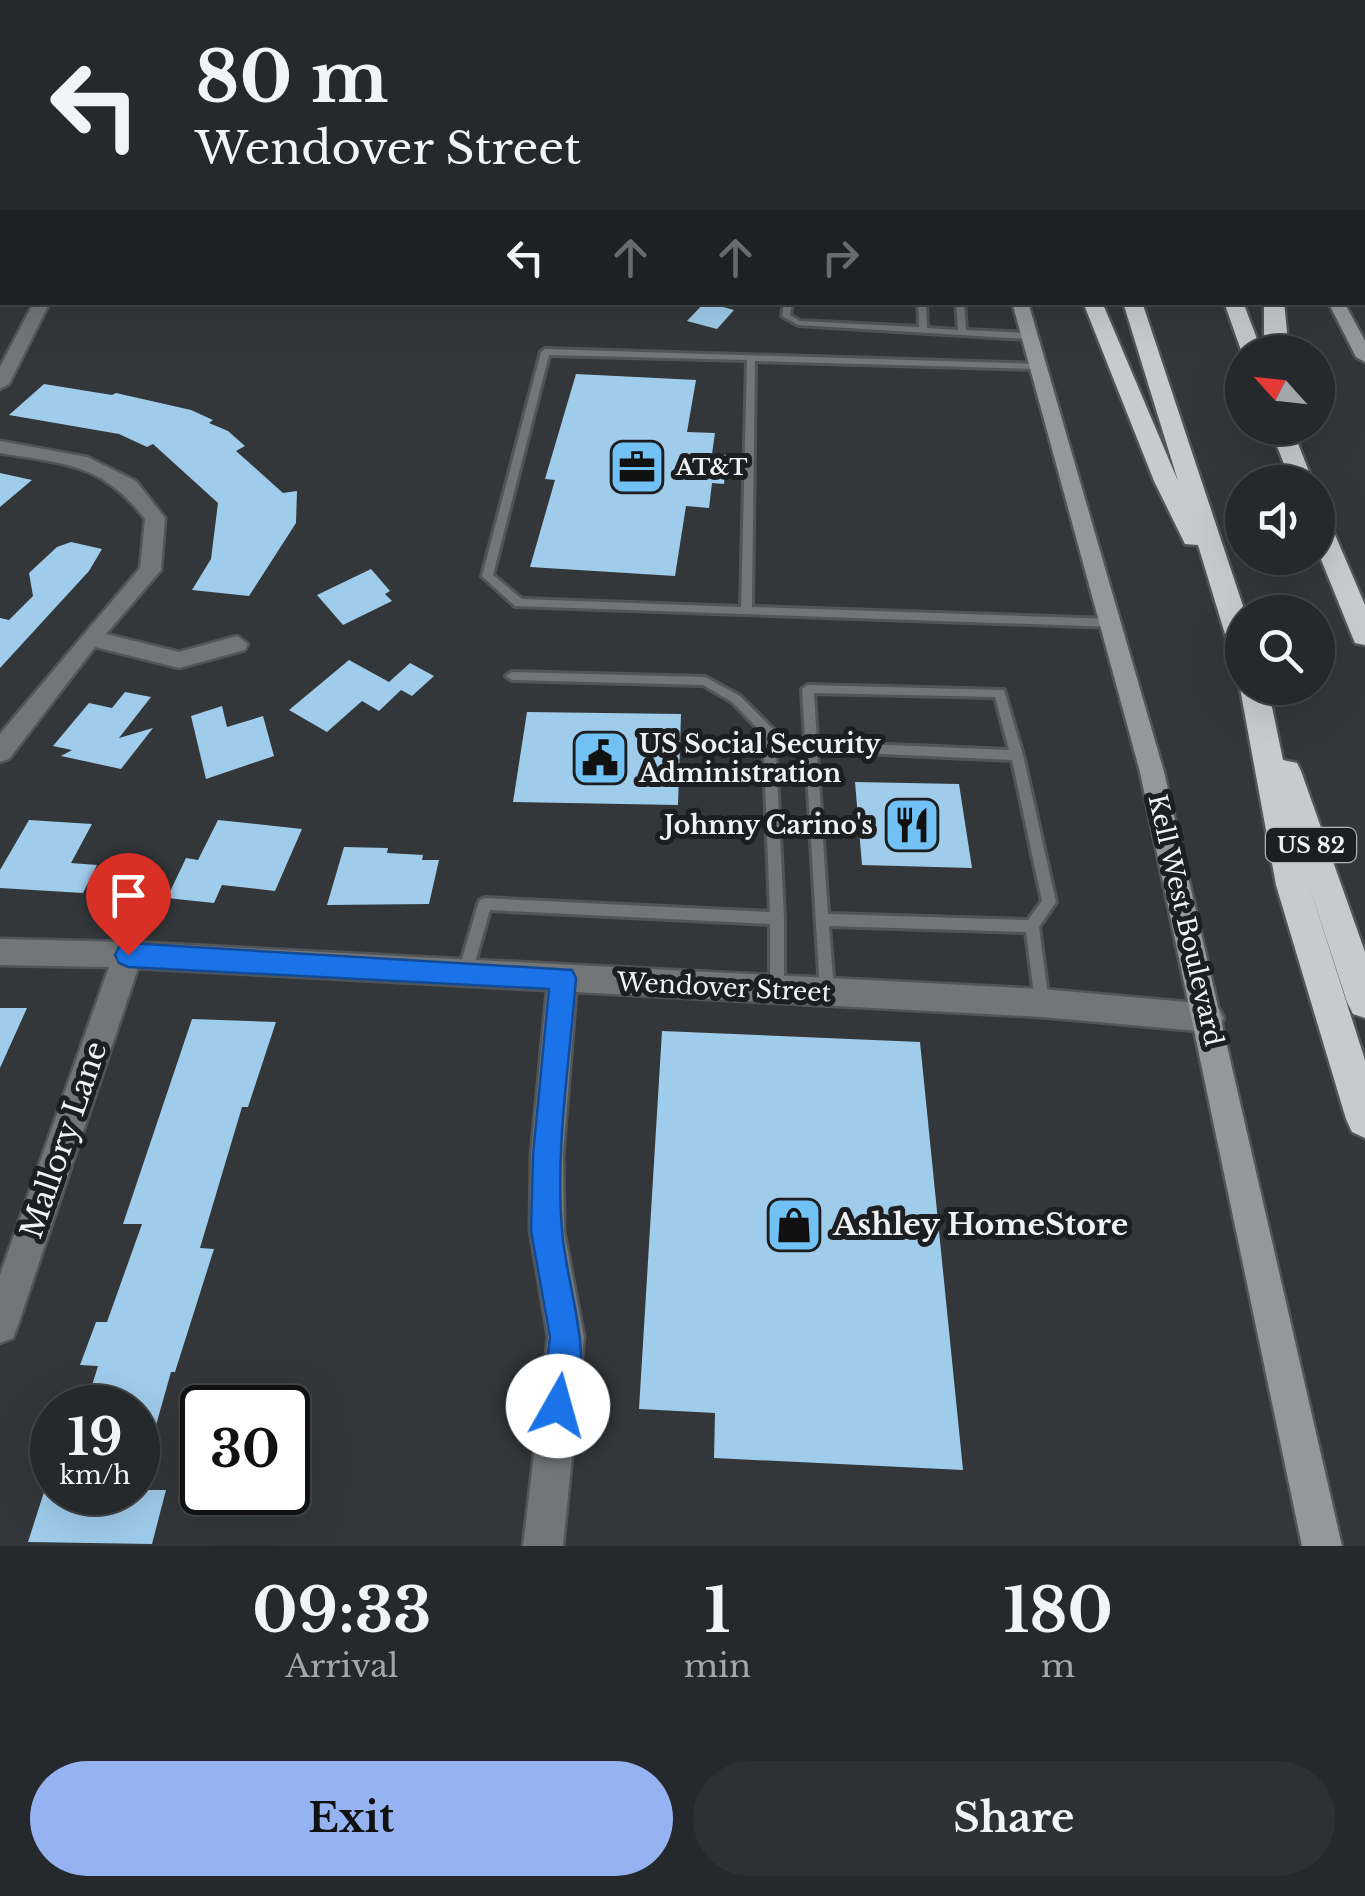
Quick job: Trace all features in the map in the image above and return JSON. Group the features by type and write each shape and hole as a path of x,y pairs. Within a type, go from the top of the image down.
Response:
{"highway":[{"path":"1093,305 1140,412 1162,477 1225,598"},
{"path":"1133,305 1226,595"},
{"path":"1234,305 1246,335"},
{"path":"1274,305 1274,335"},
{"path":"1335,567 1365,636"},
{"path":"1259,705 1292,885 1365,1119"},
{"name":"US 82","path":"1262,705 1365,1002"}],"main road":[{"path":"922,0 930,0"},
{"name":"Kell West Boulevard","path":"1021,305 1152,772 1322,1546"},
{"path":"1338,305 1365,357"}],"street":[{"path":"0,384 40,305"},
{"path":"0,447 80,461 129,485 155,518 150,570 90,638 0,752"},
{"path":"90,638 179,660 237,644"},
{"name":"Wendover Street","path":"0,952 128,955 464,976 1042,1003 1208,1018"},
{"name":"Mallory Lane","path":"0,1325 128,955"},
{"path":"543,1546 566,1337 546,1231 551,1100 563,978"}],"lane":[{"path":"788,305 786,316 798,323 1027,336"},
{"path":"922,305 923,330"},
{"path":"960,305 962,332"},
{"path":"1036,366 545,352 487,576 519,603 1112,623"},
{"path":"746,611 750,358"},
{"path":"512,676 705,681 736,700 769,732 777,990"},
{"path":"827,993 808,688 1000,693 1049,902 1032,926 1042,1003"},
{"path":"811,746 1017,755"},
{"path":"464,976 485,904 777,918"},
{"path":"821,920 1032,926"}],"building":[{"path":"702,305 734,310 717,329 687,321"},
{"name":"AT&T","path":"576,374 696,380 687,432 715,433 712,454 727,455 724,484 712,483 709,508 686,506 675,576 530,567 555,480 545,479"},
{"path":"44,384 116,393 191,410 213,420 209,423 228,431 245,446 236,451 283,493 297,491 296,523 249,596 192,590 211,559 218,503 153,444 147,447 119,434 9,415"},
{"path":"0,473 32,480 0,507"},
{"path":"71,542 102,549 89,571 0,668 0,618 9,620 33,596 29,573 57,547"},
{"path":"371,569 390,591 385,594 392,601 343,625 317,595"},
{"path":"349,660 389,682 410,663 434,676 412,696 401,690 379,711 362,701 327,732 289,710"},
{"path":"125,692 151,697 119,738 153,728 121,769 61,756 72,750 53,746 89,703 112,708"},
{"path":"222,706 227,727 263,716 274,756 206,779 191,716"},
{"name":"US Social Security Administration","path":"527,712 681,714 678,805 513,802"},
{"name":"Johnny Carino's","path":"855,782 959,784 972,868 862,865"},
{"path":"29,820 92,824 71,863 97,865 83,893 0,888 0,870"},
{"path":"218,820 302,829 275,891 222,885 214,903 167,898 186,858 198,860"},
{"path":"344,847 388,848 387,853 439,860 429,904 327,905"},
{"path":"0,1008 27,1008 0,1068"},
{"path":"192,1019 276,1022 248,1107 242,1107 200,1248 214,1249 160,1411 160,1385 92,1385 98,1366 80,1365 96,1322 107,1322 142,1224 123,1224"},
{"name":"Ashley HomeStore","path":"662,1031 920,1042 963,1470 714,1458 715,1413 639,1409"},
{"path":"160,1490 166,1490 160,1513"},
{"path":"37,1515 160,1515 152,1544 28,1542"}],"place":[{"name":"AT&T","path":"637,467"},
{"name":"US Social Security Administration","path":"600,758"},
{"name":"Johnny Carino's","path":"912,825"},
{"name":"Ashley HomeStore","path":"794,1225"}],"route":[{"path":"128,955 464,976 563,978 553,1063 546,1231 566,1337 558,1406"}]}
